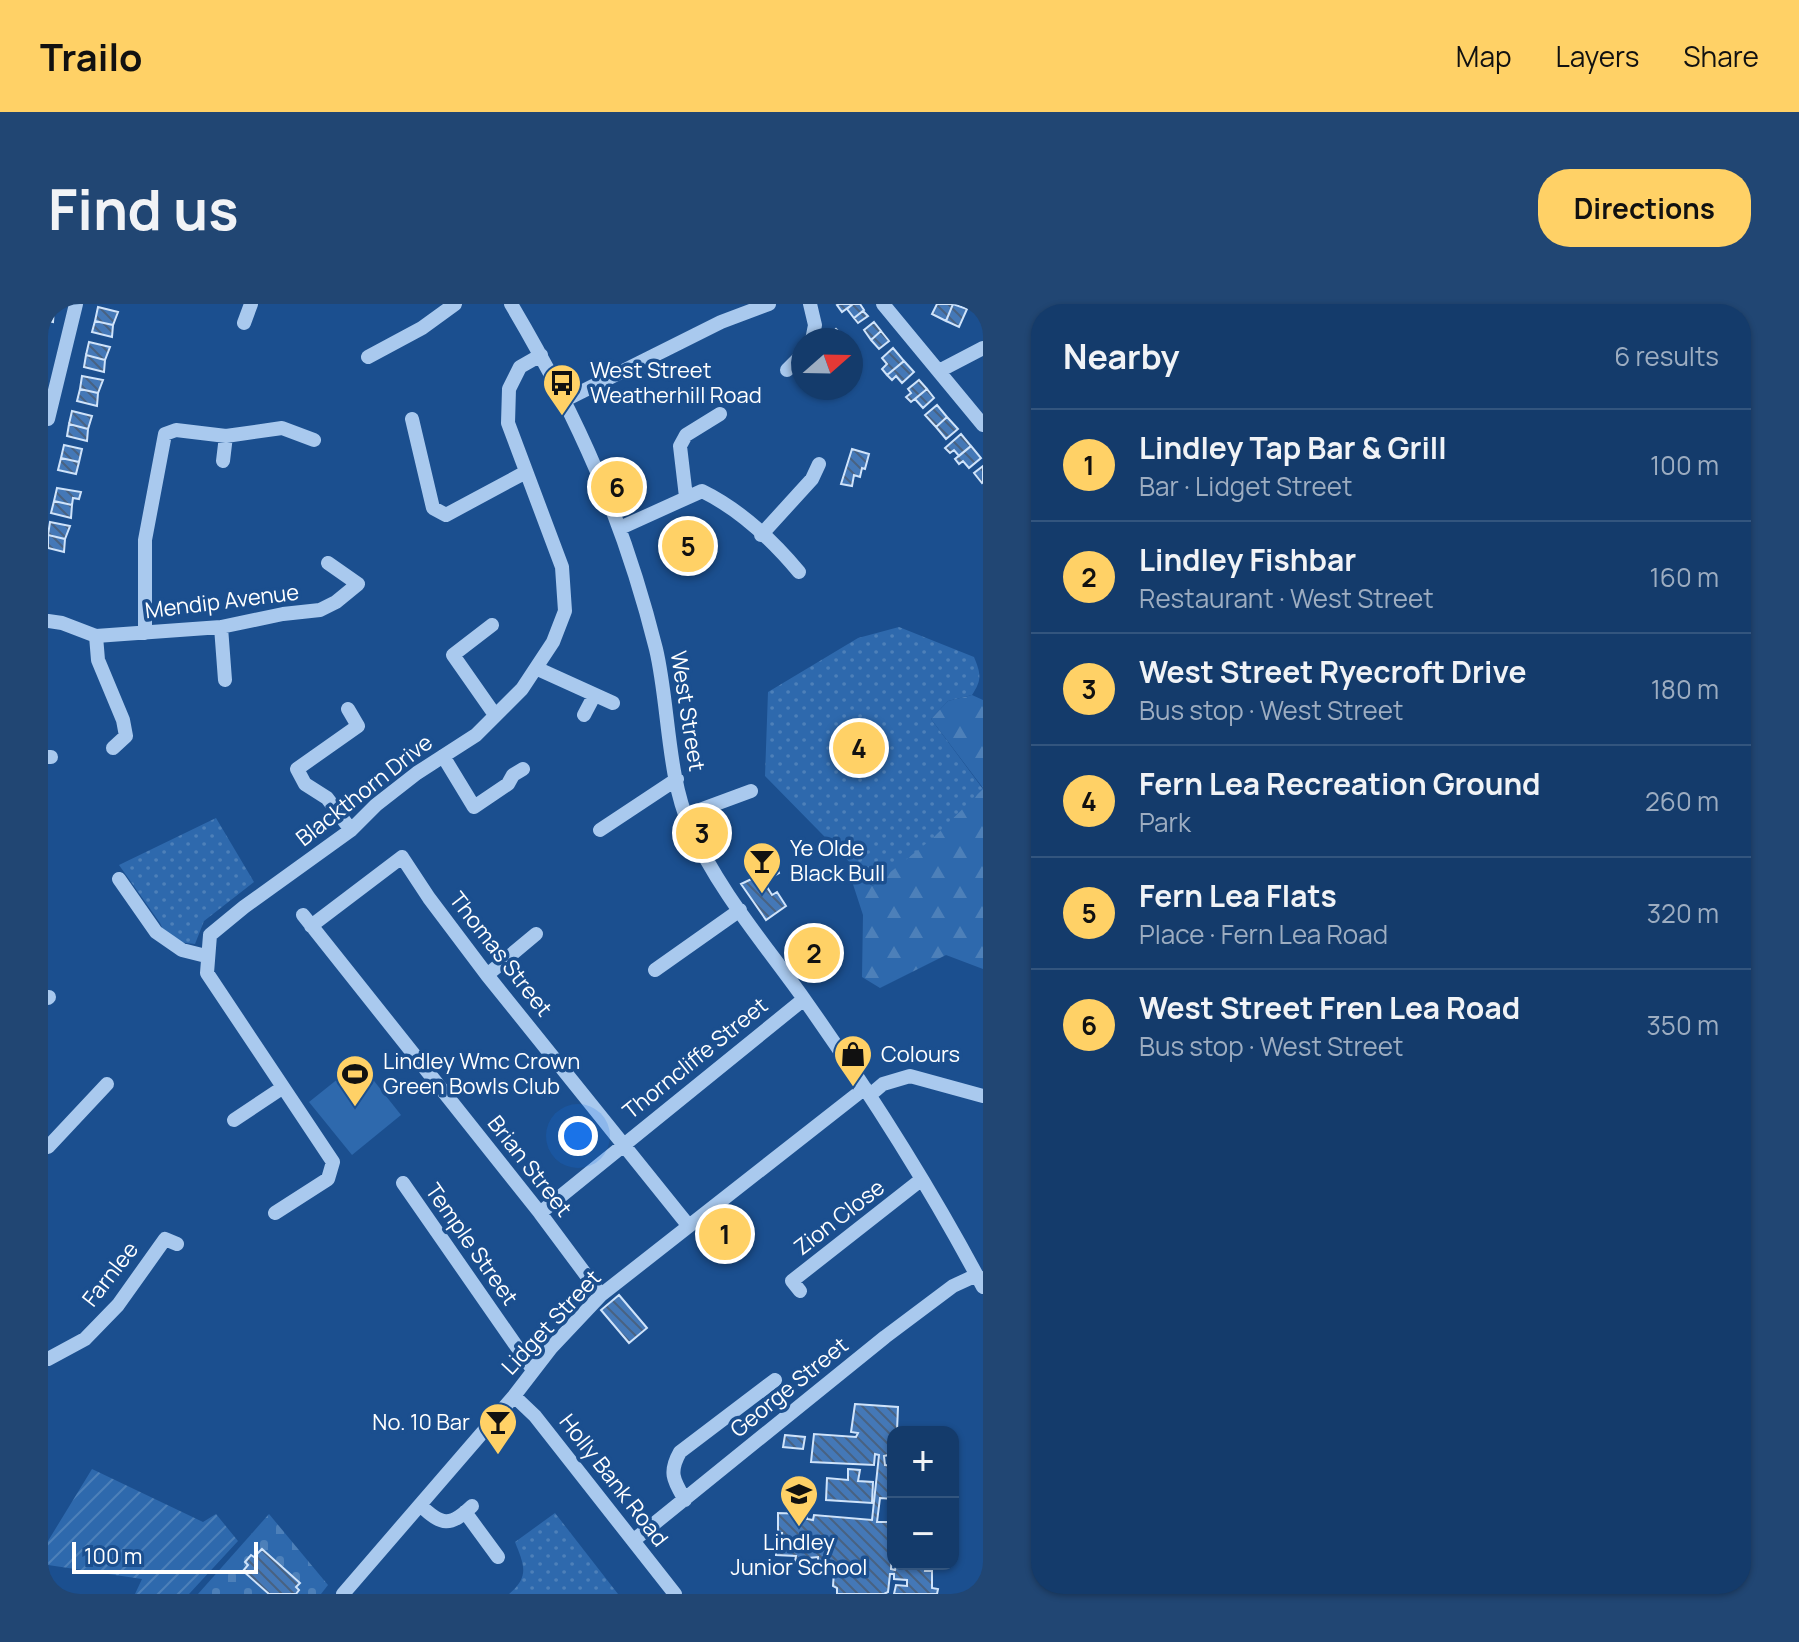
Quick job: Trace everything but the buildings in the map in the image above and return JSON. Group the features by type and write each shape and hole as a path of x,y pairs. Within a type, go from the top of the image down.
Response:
{"street":[{"path":"48,419 76,304"},
{"path":"244,323 251,304"},
{"path":"368,357 422,328 455,304"},
{"name":"West Street","path":"511,304 565,400 593,459 620,528 657,652 677,779 686,815 716,877 867,1091 980,1281"},
{"path":"565,400 721,322 769,304"},
{"path":"810,304 814,328"},
{"path":"883,304 983,425"},
{"path":"939,371 983,348"},
{"name":"Blackthorn Drive","path":"206,956 210,935 351,830 376,805 476,735 538,669 565,611 562,567 508,423 509,389 520,367 541,355"},
{"path":"787,370 791,366"},
{"path":"686,497 680,446 686,435 720,414"},
{"path":"412,419 433,508 446,515 526,472"},
{"path":"145,633 145,540 165,434 176,430 226,436 282,428 314,440"},
{"path":"223,461 226,436"},
{"path":"761,535 812,479 819,464"},
{"path":"620,528 702,491 716,498 782,552 799,572"},
{"name":"Mendip Avenue","path":"48,621 96,636 221,627 320,610 336,602 358,584 328,563"},
{"path":"492,625 453,655 495,715"},
{"path":"221,627 225,680"},
{"path":"96,636 98,660 123,720 126,736 113,748"},
{"path":"538,669 613,703"},
{"path":"584,715 594,696"},
{"path":"348,709 358,726 297,769 305,784 327,798 351,830"},
{"path":"443,756 474,807 508,784 513,775 523,769"},
{"path":"600,830 677,779"},
{"path":"686,815 751,791"},
{"name":"Thomas Street","path":"307,921 402,857 487,975 688,1225"},
{"path":"119,879 156,932 182,950 206,956 207,973 330,1156 333,1168 328,1179 275,1213"},
{"path":"655,970 740,910"},
{"name":"Brian Street","path":"307,921 540,1213 601,1295"},
{"path":"487,975 536,934"},
{"name":"Thorncliffe Street","path":"540,1213 804,999"},
{"name":"Lidget Street","path":"343,1594 533,1370 601,1295 688,1225 867,1091 883,1084 910,1076 983,1096"},
{"path":"49,1143 107,1084"},
{"path":"234,1120 282,1088"},
{"name":"Zion Close","path":"800,1291 792,1281 922,1179"},
{"name":"Temple Street","path":"403,1183 533,1370"},
{"name":"Farnlee","path":"48,1359 85,1339 118,1305 165,1237"},
{"name":"George Street","path":"634,1540 885,1337 953,1286 980,1281"},
{"path":"685,1500 675,1483 672,1466 680,1452 775,1380"},
{"name":"Holly Bank Road","path":"514,1396 535,1416 675,1594"},
{"path":"420,1505 433,1518 446,1523 457,1520 469,1509 498,1557"}],"green space":[{"path":"899,627 974,657 979,677 972,695 948,701 931,719 983,789 933,838 873,886 765,776 768,692 858,638"},
{"path":"972,695 983,700 983,788 931,719 948,701"},
{"path":"983,788 983,969 946,955 880,988 862,977 863,915 849,872 873,886"},
{"path":"216,818 254,882 204,921 195,944 178,942 165,934 119,865"},
{"name":"Lindley Wmc Crown Green Bowls Club","path":"359,1062 401,1115 352,1155 309,1102"},
{"path":"92,1469 203,1522 216,1514 238,1541 189,1594 135,1594 142,1579 48,1565 48,1541"},
{"path":"555,1513 618,1594 509,1594 520,1582 523,1570 515,1542"},
{"path":"269,1514 328,1585 321,1594 198,1594"}],"place":[{"name":"West Street Weatherhill Road","path":"562,417"},
{"name":"West Street Fren Lea Road","path":"617,487"},
{"name":"Fern Lea Flats","path":"688,546"},
{"name":"Fern Lea Recreation Ground","path":"859,748"},
{"name":"West Street Ryecroft Drive","path":"702,833"},
{"name":"Ye Olde Black Bull","path":"762,895"},
{"name":"Lindley Fishbar","path":"814,953"},
{"name":"Colours","path":"853,1088"},
{"name":"Lindley Wmc Crown Green Bowls Club","path":"355,1108"},
{"name":"Lindley Tap Bar & Grill","path":"725,1234"},
{"name":"No. 10 Bar","path":"498,1456"},
{"name":"Lindley Junior School","path":"799,1528"}]}
